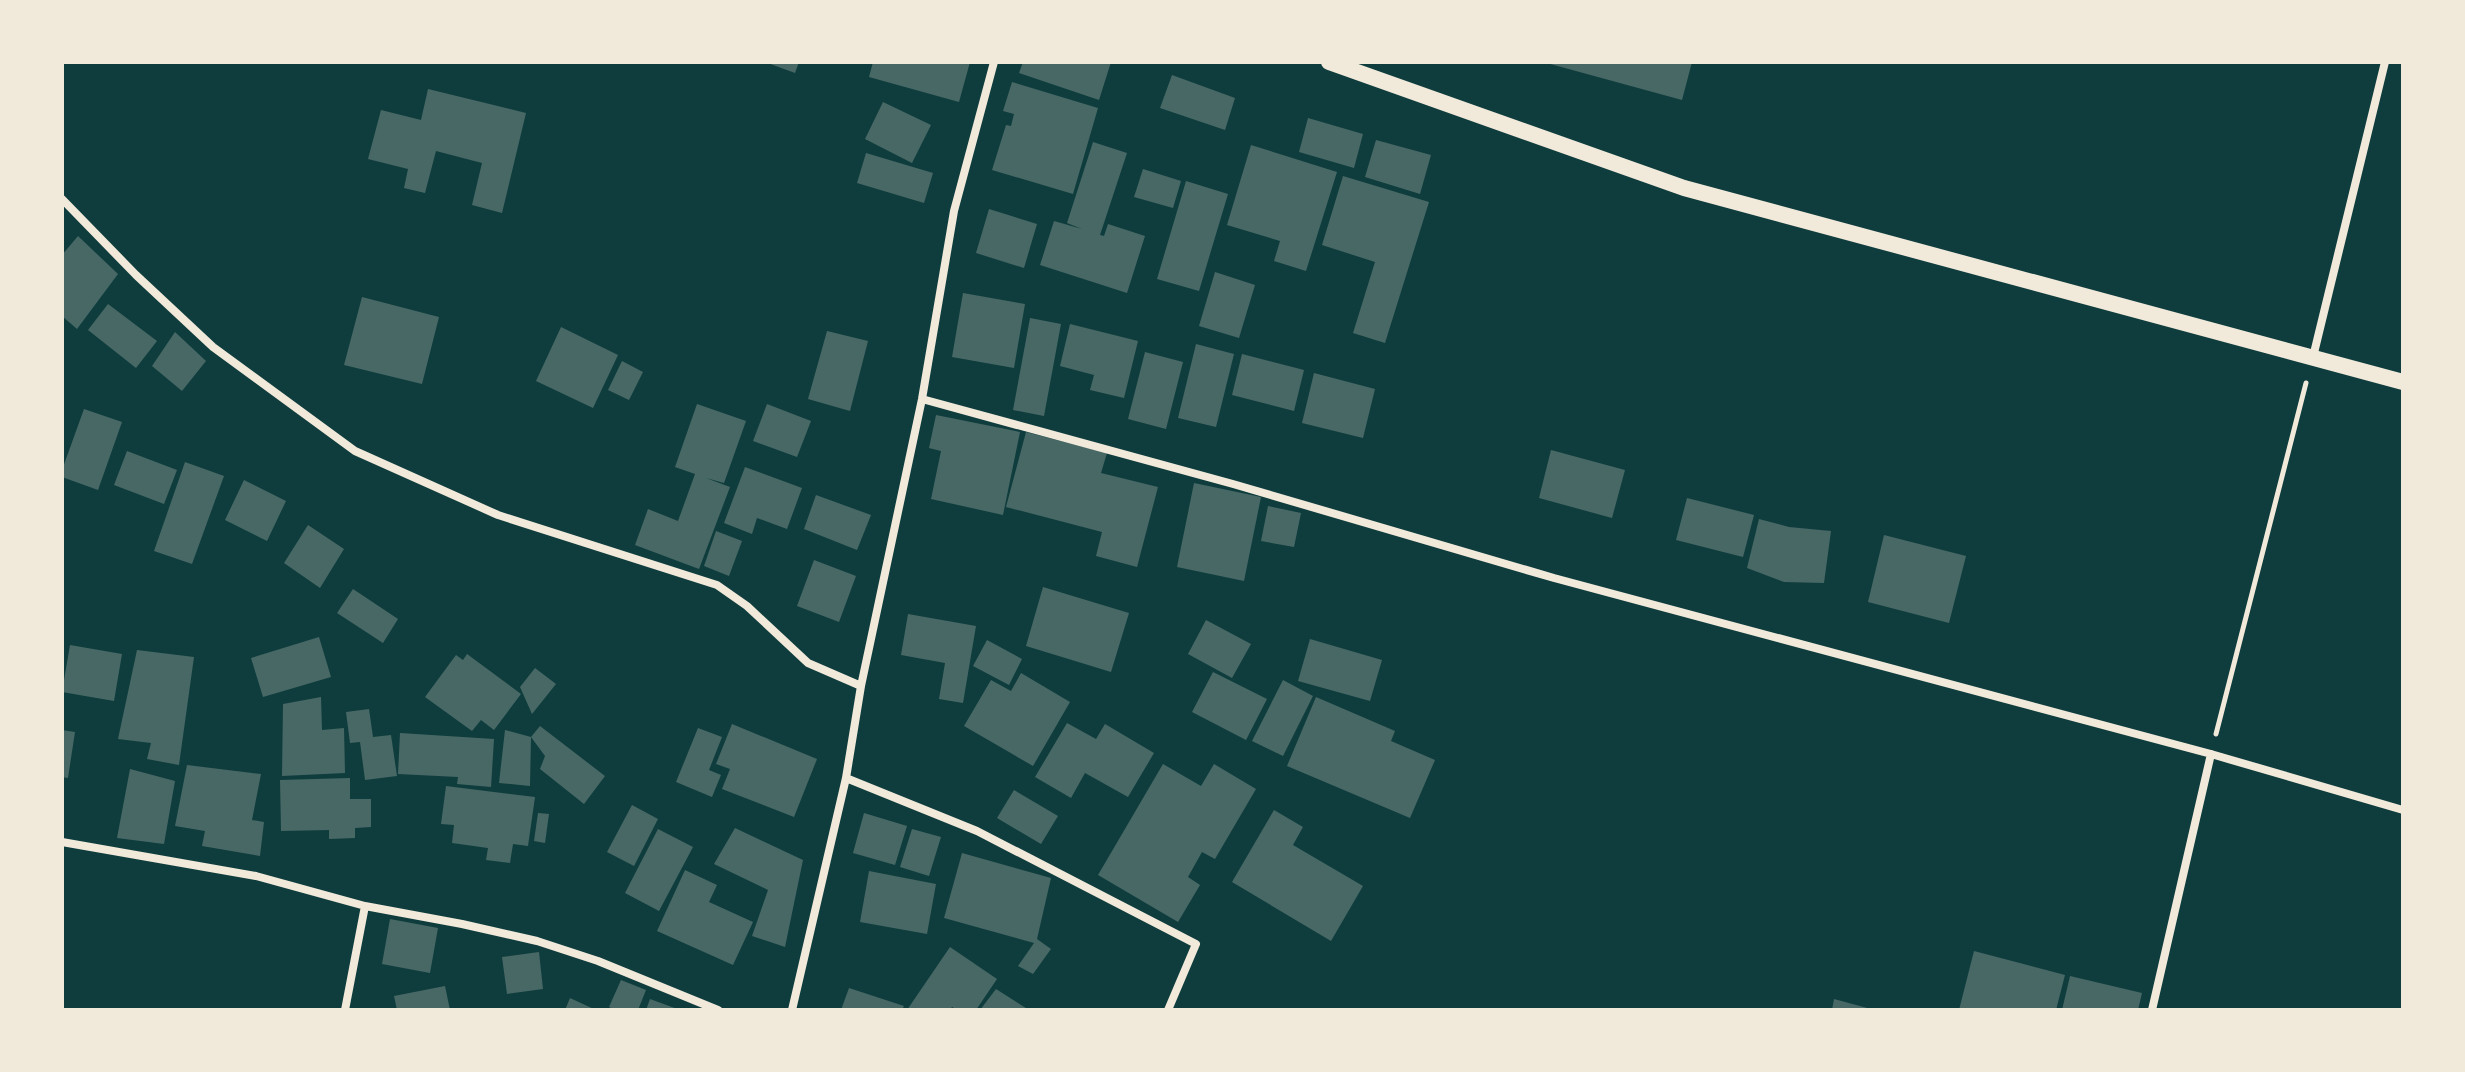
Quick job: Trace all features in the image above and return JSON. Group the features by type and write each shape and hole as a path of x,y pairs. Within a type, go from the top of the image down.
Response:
{"main road":[{"path":"1329,62 1684,188 2403,382"}],"street":[{"path":"792,1010 846,778 861,686 922,399 954,211 994,62"},
{"path":"2313,358 2385,62"},
{"path":"62,199 136,275 213,347 355,451 498,515 717,585 747,606 808,663 861,686"},
{"path":"922,399 1233,484 1554,578 2211,754 2403,810"},
{"path":"2152,1010 2211,754"},
{"path":"846,778 977,831 1196,944 1168,1010"},
{"path":"62,842 256,876 365,906 537,941 598,961 718,1010"},
{"path":"345,1010 365,906"}],"path":[{"path":"2211,754 2313,358"}],"building":[{"path":"765,62 799,62 795,73"},
{"path":"873,62 970,62 959,102 869,77"},
{"path":"1023,62 1111,62 1099,100 1019,73"},
{"path":"1543,62 1692,62 1682,100"},
{"path":"1172,75 1235,98 1225,130 1160,108"},
{"path":"1012,82 1098,108 1073,194 992,170 1006,125 1011,126 1014,114 1003,111"},
{"path":"428,89 526,113 502,213 472,205 482,163 436,151 425,193 404,188 408,169 368,159 381,110 421,120"},
{"path":"883,102 931,125 912,163 865,139"},
{"path":"1308,118 1363,134 1354,168 1299,152"},
{"path":"1376,140 1431,155 1420,194 1365,177"},
{"path":"1093,142 1127,153 1100,235 1104,236 1108,224 1145,236 1127,293 1040,265 1054,221 1082,229 1067,223"},
{"path":"1251,145 1337,172 1306,271 1274,261 1280,241 1227,225"},
{"path":"866,153 933,173 924,203 857,183"},
{"path":"1143,169 1181,181 1173,208 1134,197"},
{"path":"1343,176 1429,202 1385,343 1353,333 1375,262 1322,245"},
{"path":"1186,181 1228,194 1199,291 1157,279"},
{"path":"989,209 1037,224 1024,268 976,253"},
{"path":"78,236 118,274 77,329 62,316 62,255"},
{"path":"1215,272 1255,285 1239,338 1199,326"},
{"path":"963,293 1025,304 1014,368 952,357"},
{"path":"362,297 439,317 422,384 344,365"},
{"path":"108,304 157,341 136,368 88,330"},
{"path":"1030,318 1061,324 1044,416 1013,410"},
{"path":"1070,324 1138,341 1124,398 1090,390 1094,375 1060,366"},
{"path":"561,327 618,355 593,408 536,381"},
{"path":"827,331 868,341 850,411 808,399"},
{"path":"175,332 206,361 182,391 152,366"},
{"path":"1196,344 1234,354 1216,427 1178,418"},
{"path":"1145,352 1183,362 1166,429 1128,419"},
{"path":"1242,354 1304,370 1294,411 1232,395"},
{"path":"622,361 643,372 629,400 608,390"},
{"path":"1314,373 1375,389 1363,438 1302,423"},
{"path":"697,404 746,421 724,483 706,478 730,487 699,569 635,545 648,509 678,521 695,474 675,467"},
{"path":"767,404 811,421 797,457 753,441"},
{"path":"84,409 122,422 98,490 62,477"},
{"path":"936,415 1020,432 1003,515 931,499 941,451 929,448"},
{"path":"1026,432 1107,453 1101,473 1158,487 1137,567 1096,556 1102,532 1006,507"},
{"path":"1551,450 1625,470 1612,518 1539,498"},
{"path":"127,451 177,470 164,504 114,485"},
{"path":"185,462 224,476 192,564 154,551"},
{"path":"745,467 802,488 787,529 757,518 752,534 724,523"},
{"path":"244,480 286,501 267,541 225,520"},
{"path":"1194,483 1261,497 1244,581 1177,567"},
{"path":"816,495 871,515 857,550 804,529"},
{"path":"1687,498 1754,515 1743,557 1676,540"},
{"path":"1268,506 1301,513 1294,547 1261,541"},
{"path":"1759,519 1789,527 1831,531 1824,583 1784,582 1747,568"},
{"path":"308,525 344,549 320,588 284,563"},
{"path":"716,531 742,541 729,576 704,566"},
{"path":"1884,535 1966,556 1949,623 1868,602"},
{"path":"814,560 856,576 839,622 797,606"},
{"path":"1043,587 1129,613 1111,672 1026,646"},
{"path":"353,589 398,619 383,643 337,613"},
{"path":"908,614 976,626 963,703 939,699 945,663 901,655"},
{"path":"1206,620 1251,644 1232,678 1188,654"},
{"path":"319,637 331,677 263,697 251,658"},
{"path":"1310,639 1382,660 1370,701 1298,681"},
{"path":"987,640 1022,659 1009,685 973,666"},
{"path":"70,645 122,654 114,701 62,692"},
{"path":"137,650 194,657 179,765 147,759 151,743 118,739"},
{"path":"467,654 521,694 494,730 481,720 472,731 425,697 456,655 463,660"},
{"path":"535,668 556,684 532,714 520,687"},
{"path":"1213,672 1267,699 1246,740 1192,712"},
{"path":"1021,673 1070,702 1033,766 964,726 991,680 1011,691"},
{"path":"1283,680 1313,696 1283,756 1252,741"},
{"path":"321,697 322,730 344,728 345,773 282,776 283,704"},
{"path":"1316,697 1395,731 1391,741 1435,760 1410,818 1287,766"},
{"path":"369,709 373,737 391,735 397,776 365,780 360,742 350,743 346,712"},
{"path":"1067,723 1096,739 1105,724 1154,753 1128,797 1085,773 1071,798 1035,777"},
{"path":"732,724 817,759 794,817 722,789 730,769 716,764"},
{"path":"540,726 605,776 584,804 540,769 545,756 531,737"},
{"path":"698,728 722,737 709,770 721,775 712,797 676,782"},
{"path":"62,730 75,732 68,778 62,777"},
{"path":"505,730 531,737 530,786 499,783"},
{"path":"400,733 494,739 491,787 457,784 458,777 398,774"},
{"path":"1163,764 1201,786 1214,764 1256,789 1215,859 1202,852 1188,877 1200,885 1178,922 1098,875"},
{"path":"187,765 261,774 252,820 264,822 260,856 202,846 205,831 175,826"},
{"path":"130,769 175,781 164,844 117,838"},
{"path":"350,778 350,799 371,799 371,827 355,828 355,838 329,839 329,830 281,831 280,780"},
{"path":"446,786 535,797 528,846 513,844 510,863 486,860 488,848 452,843 454,825 441,824"},
{"path":"1014,790 1058,816 1041,844 997,818"},
{"path":"632,805 658,819 634,866 607,852"},
{"path":"1274,810 1303,827 1293,845 1363,886 1331,941 1232,882"},
{"path":"538,813 549,814 545,843 534,841"},
{"path":"864,813 907,826 895,865 853,853"},
{"path":"735,828 803,860 785,947 752,936 768,890 714,864"},
{"path":"658,829 693,847 659,911 625,893"},
{"path":"912,829 941,837 929,876 900,867"},
{"path":"962,853 1051,878 1037,939 1051,949 1033,974 1018,966 1034,943 944,918"},
{"path":"685,870 717,885 709,902 753,922 733,965 657,931"},
{"path":"869,871 936,884 927,934 860,922"},
{"path":"390,919 438,928 430,973 382,964"},
{"path":"950,947 997,979 976,1010 952,1007 950,1010 907,1010"},
{"path":"1974,951 2065,975 2056,1010 1959,1010"},
{"path":"539,952 543,989 507,994 502,957"},
{"path":"2070,976 2142,993 2138,1010 2062,1010"},
{"path":"621,980 646,990 638,1010 609,1007"},
{"path":"445,986 450,1010 397,1010 394,996"},
{"path":"849,988 904,1006 902,1010 841,1010"},
{"path":"996,989 1029,1010 980,1010"},
{"path":"570,998 596,1010 565,1010"},
{"path":"650,999 680,1010 646,1010"},
{"path":"1834,999 1871,1009 1871,1010 1832,1010"}]}
